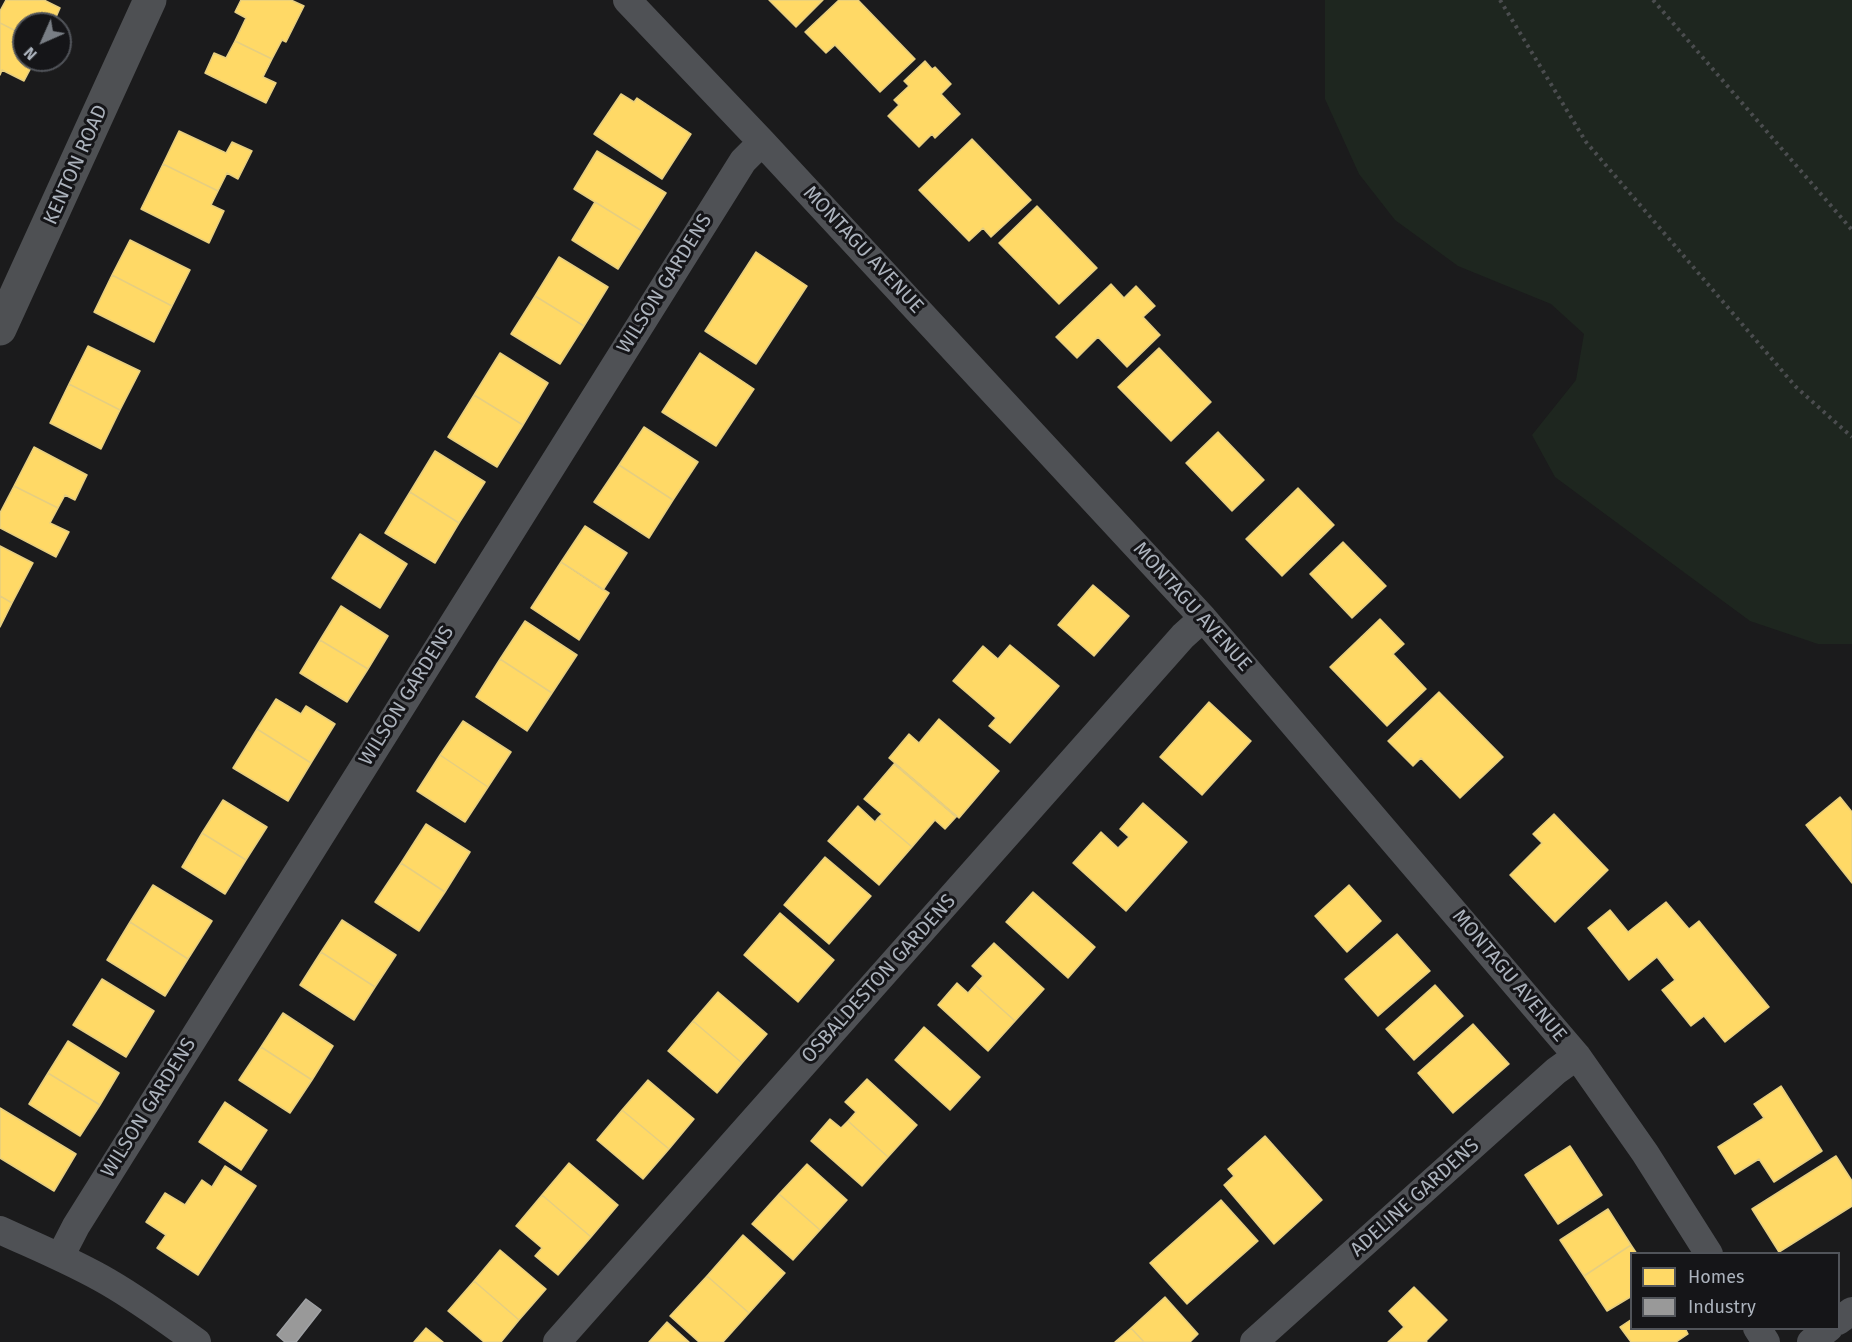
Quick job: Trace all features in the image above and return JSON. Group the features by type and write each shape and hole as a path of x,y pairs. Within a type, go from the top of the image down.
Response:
{"street":[{"name":"KENTON ROAD","path":"0,329 9,292 150,0"},
{"name":"MONTAGU AVENUE","path":"627,0 762,142 1203,618 1577,1056 1645,1153 1708,1252"},
{"name":"WILSON GARDENS","path":"60,1257 75,1226 742,161 762,142"},
{"name":"OSBALDESTON GARDENS","path":"557,1342 1175,645 1203,618"},
{"name":"ADELINE GARDENS","path":"1254,1342 1556,1071 1577,1056"},
{"path":"0,1230 60,1257 117,1287 196,1342"},
{"path":"1840,1320 1852,1311"},
{"path":"1811,1342 1828,1330"}],"path":[{"path":"1500,0 1586,142 1796,387 1852,437"},
{"path":"1653,0 1852,230"}],"shaded area":[{"path":"1325,0 1852,0 1852,644 1818,644 1750,621 1555,477 1532,435 1576,380 1584,334 1551,304 1458,266 1395,220 1359,174 1325,99"}],"building: Homes":[{"path":"6,0 44,0 60,8 58,12 12,12 12,29 0,23 0,11"},
{"path":"241,0 291,0 304,6 286,42 282,40 272,59 235,41 246,18 235,12"},
{"path":"769,0 823,0 796,27"},
{"path":"839,0 858,0 915,59 880,92 835,45 826,53 805,32"},
{"path":"0,23 12,29 12,72 29,72 24,81 2,70 0,75"},
{"path":"235,41 272,59 263,77 276,83 266,103 205,73 214,53 226,58"},
{"path":"925,61 932,69 935,67 951,84 941,94 960,114 935,138 932,134 919,147 888,116 899,105 894,100 909,86 904,81"},
{"path":"621,94 634,102 637,98 691,134 662,179 594,134"},
{"path":"179,131 226,153 232,142 252,151 238,179 227,173 218,191 163,164"},
{"path":"972,139 1031,200 991,237 983,228 969,241 919,190"},
{"path":"597,151 666,193 642,231 574,189"},
{"path":"163,164 218,191 211,205 224,211 209,243 141,209"},
{"path":"595,202 642,231 618,269 572,240"},
{"path":"1037,206 1097,268 1059,304 999,243"},
{"path":"130,240 190,270 172,306 112,275"},
{"path":"756,252 807,286 756,364 705,331"},
{"path":"559,257 608,287 584,326 535,296"},
{"path":"112,275 172,306 154,342 94,312"},
{"path":"1111,284 1124,298 1136,286 1155,306 1143,317 1160,335 1127,367 1098,337 1077,358 1056,337"},
{"path":"535,296 584,326 560,364 511,334"},
{"path":"88,346 140,371 120,410 69,384"},
{"path":"1159,348 1211,402 1171,441 1118,387"},
{"path":"500,353 548,383 523,425 474,395"},
{"path":"700,353 754,389 716,446 662,412"},
{"path":"69,384 120,410 101,449 50,423"},
{"path":"474,395 523,425 497,467 448,437"},
{"path":"644,427 698,462 673,500 619,465"},
{"path":"1218,432 1264,480 1232,511 1186,463"},
{"path":"34,447 87,475 75,500 65,495 58,508 14,486"},
{"path":"435,451 485,482 459,523 410,492"},
{"path":"619,465 673,500 649,538 594,502"},
{"path":"14,486 58,508 50,523 69,532 56,557 0,528 0,513"},
{"path":"1298,488 1334,525 1282,576 1246,539"},
{"path":"410,492 459,523 435,563 385,533"},
{"path":"585,526 627,553 603,590 561,562"},
{"path":"360,534 407,564 380,608 332,578"},
{"path":"1343,542 1386,586 1352,618 1310,574"},
{"path":"0,546 33,563 12,603 0,596"},
{"path":"561,562 609,593 579,640 531,608"},
{"path":"1093,585 1129,616 1094,656 1058,625"},
{"path":"0,596 12,603 0,627"},
{"path":"341,606 388,636 368,669 320,640"},
{"path":"1380,619 1404,644 1393,654 1426,689 1387,726 1330,667"},
{"path":"525,621 577,655 552,693 500,659"},
{"path":"320,640 368,669 347,702 300,673"},
{"path":"1010,645 1059,686 1010,743 989,726 996,718 953,681 983,646 998,659"},
{"path":"500,659 552,693 527,731 476,697"},
{"path":"1439,692 1503,757 1460,798 1421,758 1413,766 1388,741"},
{"path":"276,699 301,714 306,706 335,724 311,763 257,729"},
{"path":"1209,702 1251,741 1202,795 1160,757"},
{"path":"939,719 999,771 959,818 889,758 909,734 919,743"},
{"path":"463,721 511,752 488,787 440,755"},
{"path":"257,729 311,763 288,801 233,768"},
{"path":"440,755 488,787 465,822 417,791"},
{"path":"894,764 956,817 945,829 935,820 912,847 878,818 882,814 864,799"},
{"path":"1840,797 1852,812 1852,883 1806,825"},
{"path":"223,800 267,827 246,860 202,833"},
{"path":"1143,803 1187,842 1126,911 1073,863 1101,832 1118,848 1129,837 1120,829"},
{"path":"858,806 875,822 878,818 912,847 879,885 828,841"},
{"path":"1554,814 1608,870 1555,922 1510,875 1542,843 1533,834"},
{"path":"426,824 470,852 445,892 401,863"},
{"path":"202,833 246,860 225,894 182,867"},
{"path":"825,857 871,896 829,944 784,905"},
{"path":"401,863 445,892 419,931 375,902"},
{"path":"153,885 212,921 188,959 130,922"},
{"path":"1349,885 1381,921 1347,952 1315,916"},
{"path":"1033,892 1095,947 1068,978 1006,922"},
{"path":"1666,902 1689,929 1699,921 1769,1007 1725,1042 1704,1016 1691,1026 1662,990 1675,980 1657,957 1629,980 1588,928 1610,910 1628,932"},
{"path":"780,913 834,960 798,1002 744,955"},
{"path":"342,920 396,955 375,987 321,952"},
{"path":"130,922 188,959 165,996 107,960"},
{"path":"1397,934 1430,971 1378,1016 1345,979"},
{"path":"994,943 1044,989 1015,1021 975,985 983,976 972,966"},
{"path":"321,952 375,987 354,1020 300,985"},
{"path":"102,979 154,1011 126,1057 73,1025"},
{"path":"957,983 968,993 975,985 1015,1021 988,1051 938,1005"},
{"path":"1435,985 1463,1016 1414,1060 1386,1029"},
{"path":"718,992 767,1034 742,1063 693,1021"},
{"path":"283,1013 333,1046 312,1080 261,1047"},
{"path":"693,1021 742,1063 717,1093 668,1051"},
{"path":"1473,1024 1509,1064 1453,1113 1418,1073"},
{"path":"924,1027 980,1077 950,1110 895,1060"},
{"path":"68,1041 119,1073 100,1105 48,1073"},
{"path":"261,1047 312,1080 290,1113 239,1080"},
{"path":"48,1073 100,1105 80,1136 29,1104"},
{"path":"867,1079 917,1125 888,1157 848,1121 856,1112 845,1102"},
{"path":"648,1080 694,1119 669,1149 622,1110"},
{"path":"1781,1086 1822,1151 1774,1182 1759,1159 1735,1174 1718,1147 1764,1118 1754,1104"},
{"path":"225,1102 267,1130 241,1170 199,1142"},
{"path":"0,1108 76,1154 54,1191 0,1158"},
{"path":"622,1110 669,1149 643,1179 597,1140"},
{"path":"830,1119 841,1128 848,1121 888,1157 862,1186 811,1141"},
{"path":"1265,1136 1322,1200 1274,1244 1224,1185 1234,1176 1228,1169"},
{"path":"1570,1146 1602,1195 1558,1224 1525,1175"},
{"path":"1836,1156 1852,1181 1852,1206 1779,1252 1752,1209"},
{"path":"569,1163 618,1205 591,1237 542,1195"},
{"path":"807,1164 847,1200 820,1230 779,1194"},
{"path":"225,1166 256,1186 198,1275 157,1248 166,1235 146,1222 165,1193 185,1205 202,1180 212,1187"},
{"path":"779,1194 820,1230 793,1260 752,1224"},
{"path":"542,1195 591,1237 558,1275 535,1256 542,1248 516,1226"},
{"path":"1221,1200 1258,1241 1187,1304 1150,1263"},
{"path":"1608,1209 1631,1245 1584,1276 1560,1240"},
{"path":"743,1235 785,1273 749,1313 707,1276"},
{"path":"1631,1245 1636,1252 1630,1252 1630,1297 1607,1311 1584,1276"},
{"path":"500,1250 546,1289 519,1320 474,1281"},
{"path":"707,1276 749,1313 723,1342 699,1342 670,1316"},
{"path":"474,1281 519,1320 501,1342 484,1342 448,1311"},
{"path":"1414,1287 1447,1320 1427,1342 1388,1342 1404,1327 1389,1311"},
{"path":"1165,1297 1198,1334 1190,1342 1144,1342 1131,1328"},
{"path":"1630,1320 1630,1330 1686,1330 1688,1334 1676,1342 1631,1342 1620,1327"},
{"path":"667,1322 689,1342 649,1342"},
{"path":"426,1328 443,1342 414,1342"},
{"path":"1131,1328 1144,1342 1115,1342"}],"building: Industry":[{"path":"306,1299 321,1310 296,1342 285,1342 277,1335"}]}
